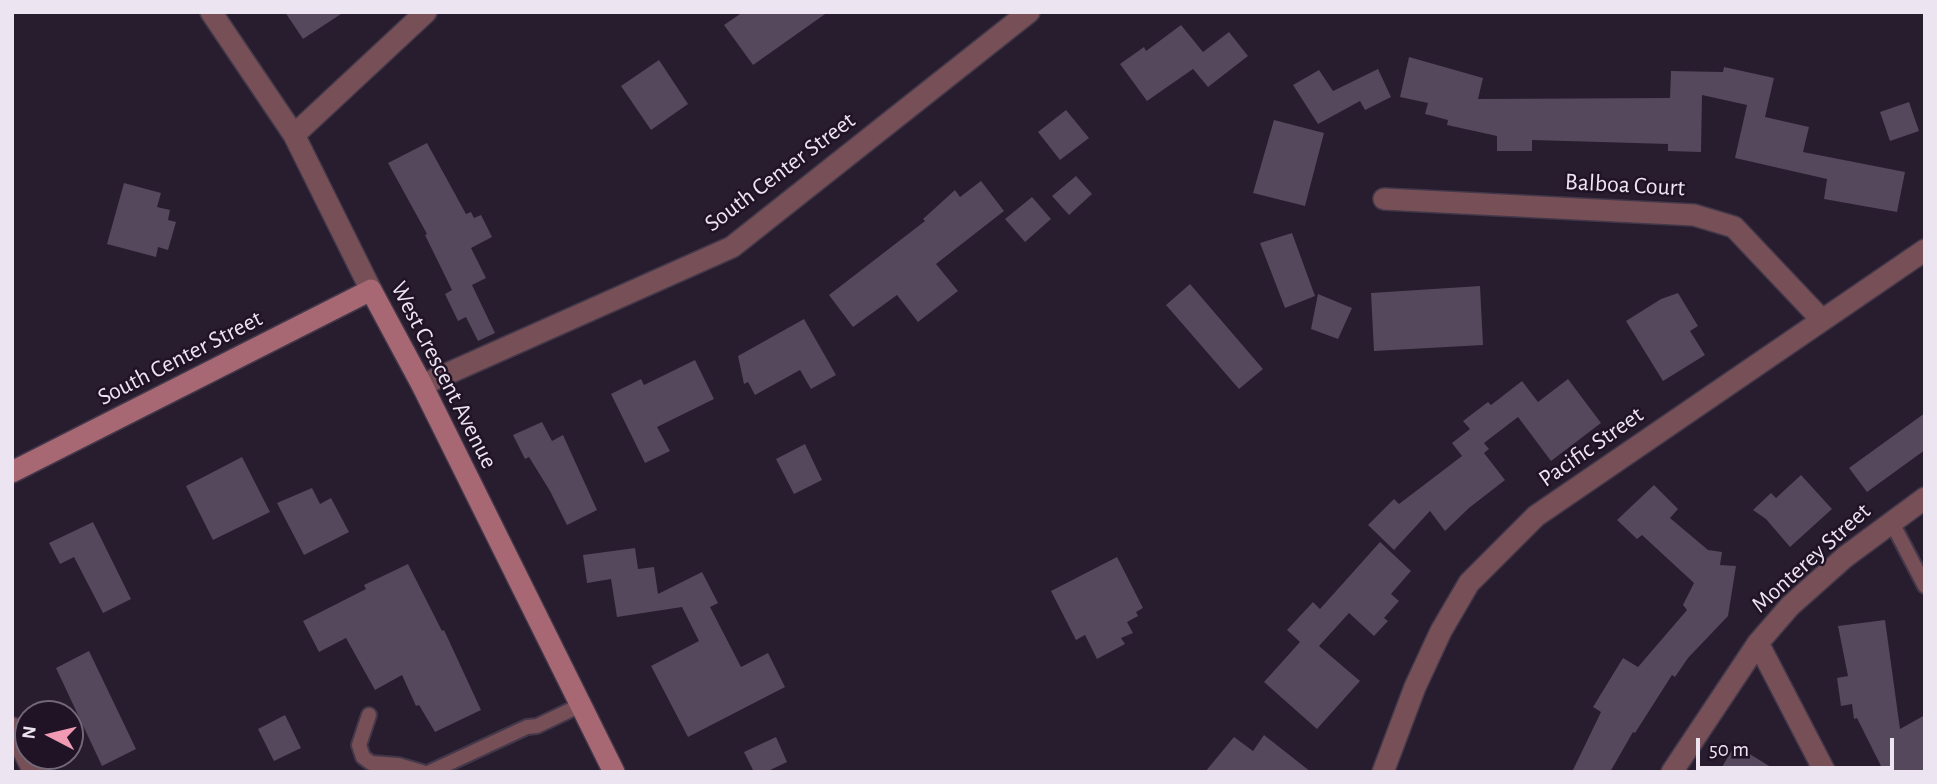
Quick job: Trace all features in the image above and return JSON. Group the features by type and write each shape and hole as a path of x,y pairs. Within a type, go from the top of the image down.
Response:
{"street":[{"name":"West Crescent Avenue","path":"211,12 294,135 371,290 422,385 614,772"},
{"path":"294,135 426,12"},
{"name":"South Center Street","path":"422,385 732,247 1029,12"},
{"name":"Balboa Court","path":"1384,199 1695,215 1734,227 1821,320"},
{"name":"Pacific Street","path":"1382,772 1415,687 1441,631 1469,583 1536,516 1925,250"},
{"name":"South Center Street","path":"12,472 371,290"},
{"name":"Monterey Street","path":"1672,772 1758,643 1790,606 1845,557 1925,498"},
{"path":"1758,643 1825,772"},
{"path":"12,729 34,772"}],"lane":[{"path":"1891,521 1925,586"},
{"path":"430,772 581,705"},
{"path":"369,715 359,745 363,757 371,763 398,765 422,772"}],"building":[{"path":"285,12 344,12 303,39"},
{"path":"743,12 828,12 753,65 724,25"},
{"path":"1181,25 1203,52 1229,32 1248,56 1208,87 1193,69 1147,101 1120,64 1144,47 1146,51"},
{"path":"1409,57 1483,78 1478,99 1670,98 1671,71 1723,72 1724,67 1774,78 1765,117 1809,127 1803,152 1905,172 1897,212 1824,199 1827,179 1735,158 1747,105 1702,95 1701,152 1668,151 1668,144 1532,140 1532,151 1497,151 1497,136 1447,125 1448,120 1425,114 1428,103 1400,97"},
{"path":"659,60 688,104 651,130 621,86"},
{"path":"1378,69 1391,97 1365,110 1360,101 1318,124 1293,85 1319,70 1333,91"},
{"path":"1909,102 1919,131 1890,141 1880,112"},
{"path":"1066,110 1089,138 1060,160 1038,132"},
{"path":"1274,120 1324,133 1305,206 1253,193"},
{"path":"427,143 466,214 471,212 474,218 481,215 492,237 471,248 486,278 472,285 495,333 478,341 466,317 458,321 445,294 452,290 425,235 427,234 388,163"},
{"path":"1076,176 1092,194 1069,215 1052,196"},
{"path":"981,181 1004,211 936,264 958,291 918,322 897,295 853,327 829,295 925,221 923,219 955,190 960,197"},
{"path":"124,183 161,193 157,207 170,210 168,220 176,222 168,250 158,247 156,257 107,244"},
{"path":"1032,197 1051,219 1025,242 1005,219"},
{"path":"1292,233 1315,296 1285,308 1260,243"},
{"path":"1190,284 1263,369 1239,389 1166,305"},
{"path":"1480,286 1483,345 1374,351 1371,293"},
{"path":"1678,293 1698,326 1690,331 1705,355 1663,381 1626,321 1661,299"},
{"path":"1318,294 1352,308 1338,339 1311,329"},
{"path":"804,319 836,375 811,389 800,370 755,395 748,382 744,384 738,356"},
{"path":"695,360 714,399 657,427 670,451 645,463 611,394 641,379 644,385"},
{"path":"1568,379 1601,423 1551,461 1518,417 1484,443 1489,449 1484,453 1505,480 1445,531 1430,511 1394,550 1368,525 1394,499 1399,504 1462,456 1452,443 1470,429 1463,421 1488,402 1491,405 1522,381 1538,402"},
{"path":"1925,413 1925,450 1867,492 1849,468"},
{"path":"542,422 552,441 563,435 597,510 567,525 550,491 529,457 525,459 513,435"},
{"path":"805,444 822,480 794,494 776,459"},
{"path":"242,457 270,512 213,540 186,486"},
{"path":"1801,475 1832,509 1790,547 1766,519 1753,510 1771,493 1776,498"},
{"path":"1654,485 1678,509 1670,518 1708,550 1722,552 1720,565 1736,566 1728,616 1688,658 1675,677 1672,675 1635,733 1633,732 1610,772 1572,772 1601,712 1593,707 1623,658 1638,667 1687,610 1683,605 1694,583 1642,535 1637,539 1617,520"},
{"path":"312,488 320,504 331,498 349,532 304,555 277,503"},
{"path":"93,522 131,599 103,613 74,557 60,564 49,543"},
{"path":"1380,542 1411,571 1391,594 1399,601 1384,618 1388,621 1374,636 1349,613 1319,646 1360,681 1317,729 1264,682 1300,642 1287,630 1313,602 1320,609"},
{"path":"635,548 638,569 654,567 658,594 702,572 718,603 710,607 741,667 768,653 785,687 688,737 651,666 699,641 682,607 617,617 611,579 587,583 583,555"},
{"path":"1117,557 1143,608 1136,612 1138,616 1127,622 1133,633 1121,638 1125,644 1097,659 1085,635 1076,640 1051,591"},
{"path":"408,564 442,631 444,630 481,710 435,732 419,705 416,706 402,675 375,690 346,638 319,652 303,621 366,589 364,585"},
{"path":"1885,620 1900,729 1925,715 1925,772 1884,772 1857,718 1854,719 1852,704 1841,706 1837,678 1848,676 1838,626"},
{"path":"89,651 136,749 102,766 84,728 84,700 71,700 56,668"},
{"path":"285,715 301,748 274,761 258,729"},
{"path":"1264,735 1311,772 1205,772 1234,737 1253,751"},
{"path":"776,737 787,762 766,772 754,772 744,752"},
{"path":"1735,745 1779,772 1719,772"}]}
